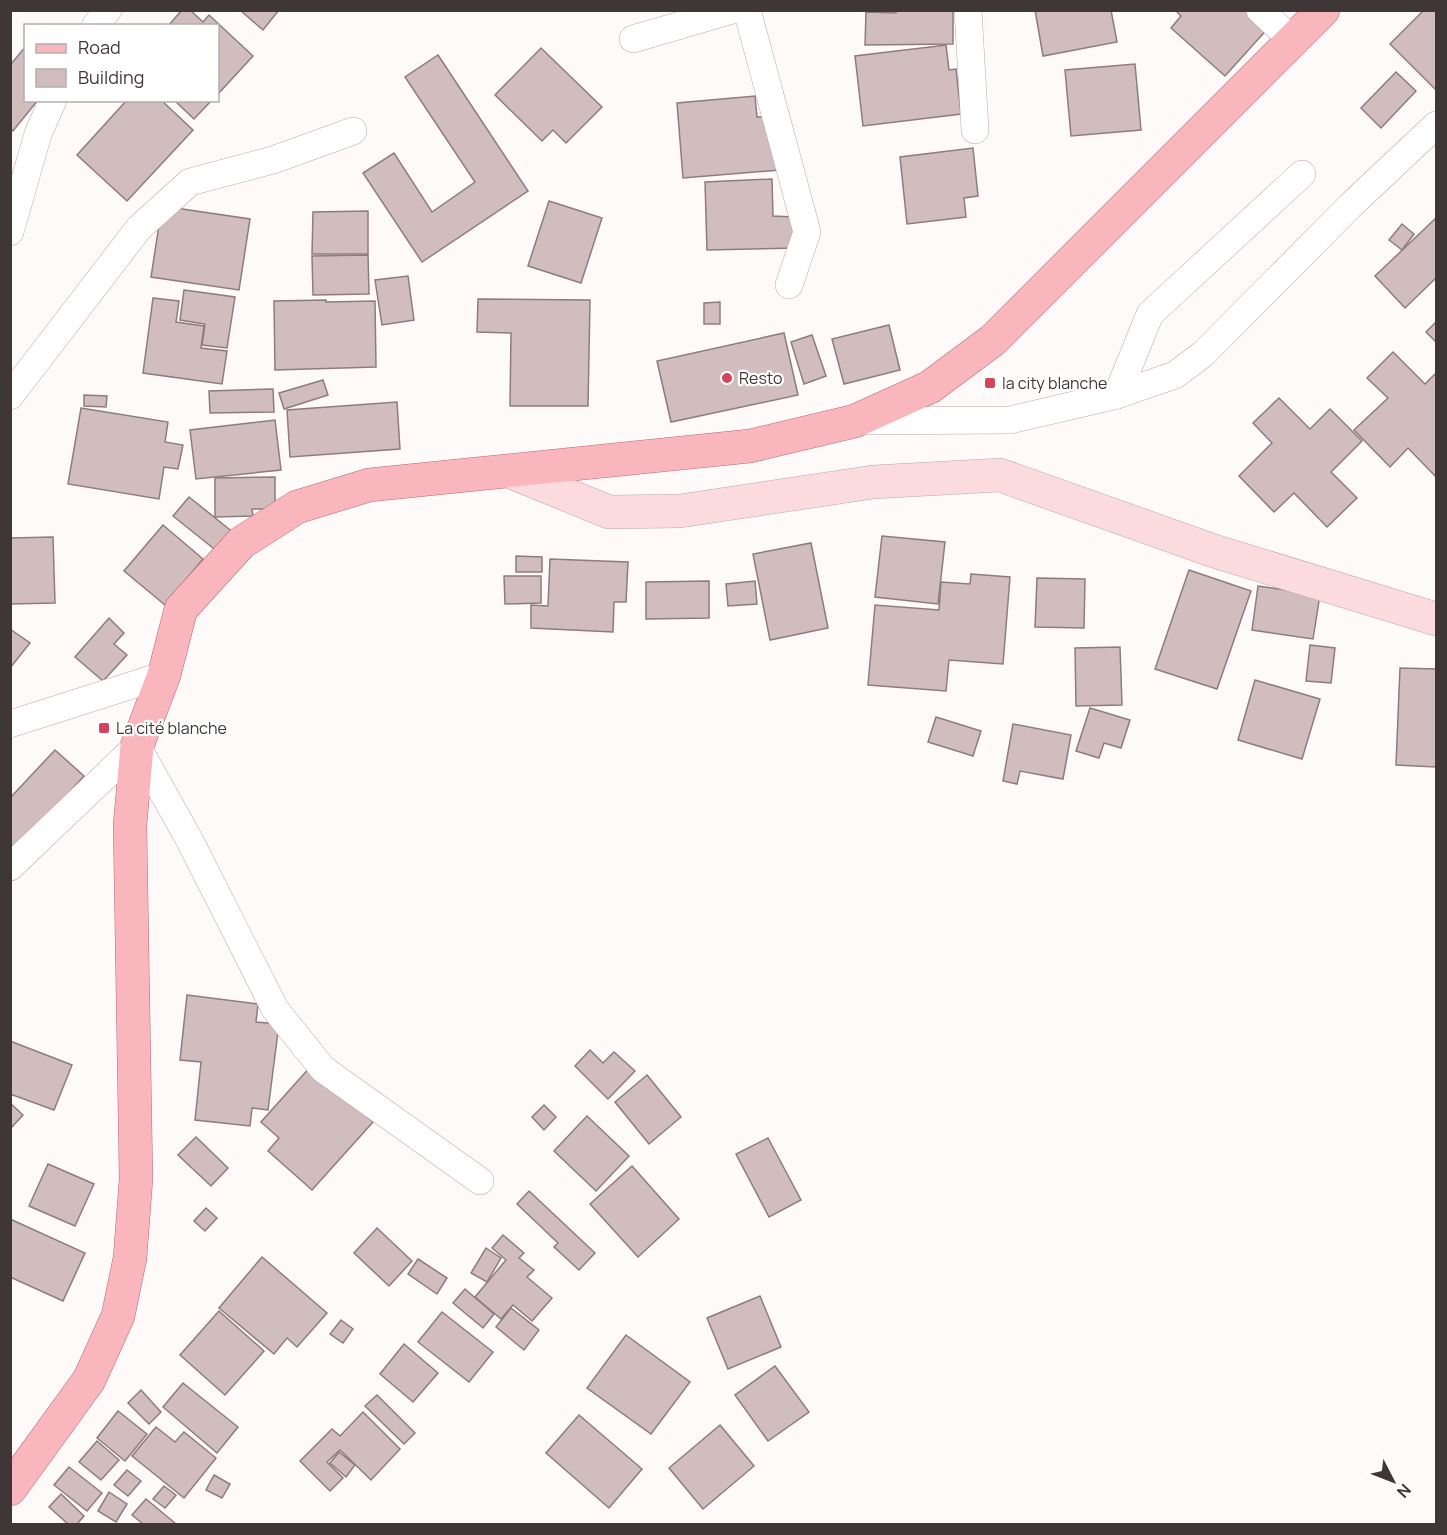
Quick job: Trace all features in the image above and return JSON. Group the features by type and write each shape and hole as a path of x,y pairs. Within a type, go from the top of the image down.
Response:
{"main road":[{"path":"10,1489 89,1380 118,1316 130,1258 136,1179 130,825 137,746 164,675 181,609 241,543 297,507 369,485 750,446 855,421 930,387 993,340 1322,11"}],"street":[{"path":"97,24 108,10"},
{"path":"633,39 732,10"},
{"path":"747,10 807,232 789,285"},
{"path":"968,10 975,130"},
{"path":"1260,10 1293,41"},
{"path":"10,232 38,134 52,102"},
{"path":"855,421 1010,420 1117,395 1175,375 1203,354 1350,206 1437,125"},
{"path":"10,396 139,228 190,182 273,160 353,130"},
{"path":"1117,395 1150,314 1302,174"},
{"path":"511,472 609,512 680,511 873,482 1000,475 1214,551 1437,620"},
{"path":"10,724 164,675"},
{"path":"10,867 137,746 190,841 275,1009 323,1070 480,1181"}],"building":[{"path":"182,10 190,10 203,22 209,15 219,24 170,24"},
{"path":"240,10 279,10 263,30"},
{"path":"896,10 953,10 953,44 865,45 866,12 896,13"},
{"path":"1035,10 1111,10 1117,42 1043,56"},
{"path":"1175,10 1253,10 1270,26 1225,76 1171,28 1181,16"},
{"path":"1424,10 1436,10 1436,90 1390,44"},
{"path":"219,24 253,56 219,93"},
{"path":"946,45 949,70 956,69 961,114 863,126 855,56"},
{"path":"24,48 24,102 36,102 13,131 10,128 10,61 12,63"},
{"path":"541,48 602,107 566,143 553,130 542,141 495,95"},
{"path":"438,55 528,191 422,262 363,173 394,153 432,212 475,182 405,77"},
{"path":"1135,64 1141,130 1071,136 1065,70"},
{"path":"1396,72 1416,91 1381,128 1361,108"},
{"path":"755,96 757,117 776,116 780,170 683,178 677,103"},
{"path":"125,102 163,102 193,130 127,201 77,155"},
{"path":"176,102 210,102 194,119"},
{"path":"973,148 978,196 964,198 966,217 907,224 900,157"},
{"path":"772,179 773,216 794,217 795,248 707,250 705,182"},
{"path":"549,201 602,218 581,283 528,266"},
{"path":"162,206 250,219 239,290 151,277"},
{"path":"368,211 368,254 312,254 313,212"},
{"path":"1436,218 1436,278 1405,308 1375,276"},
{"path":"1402,224 1414,234 1402,250 1389,240"},
{"path":"368,255 369,294 313,295 312,256"},
{"path":"408,276 414,320 382,325 375,280"},
{"path":"184,290 235,297 227,348 202,345 205,324 180,320"},
{"path":"153,298 179,301 176,322 204,326 201,348 227,351 222,384 143,373"},
{"path":"478,299 590,300 588,406 510,406 511,333 477,332"},
{"path":"326,300 326,302 375,301 376,367 275,370 274,301"},
{"path":"720,302 720,324 704,324 704,303"},
{"path":"1436,322 1436,342 1426,332"},
{"path":"889,325 900,370 844,384 832,339"},
{"name":"Resto","path":"784,333 798,395 671,422 657,361"},
{"path":"812,335 826,376 804,384 791,342"},
{"path":"1393,352 1425,384 1436,373 1436,477 1408,448 1390,467 1354,430 1388,398 1367,378"},
{"path":"323,380 328,395 284,409 279,393"},
{"path":"273,389 274,412 210,413 209,391"},
{"path":"84,395 107,396 106,407 84,406"},
{"path":"1279,398 1310,429 1330,409 1362,441 1331,472 1357,498 1327,527 1294,493 1274,512 1239,476 1272,443 1253,423"},
{"path":"397,402 400,449 290,457 287,410"},
{"path":"81,408 168,422 165,442 183,445 178,469 164,467 159,499 68,484"},
{"path":"275,420 281,470 196,479 190,430"},
{"path":"275,477 275,509 252,509 253,516 215,517 215,478"},
{"path":"189,497 234,533 218,552 173,516"},
{"path":"163,525 203,559 165,605 124,571"},
{"path":"882,536 945,542 938,604 875,597"},
{"path":"53,537 55,603 10,604 10,538"},
{"path":"811,543 828,628 770,640 753,554"},
{"path":"516,556 542,557 542,572 516,572"},
{"path":"550,559 628,562 626,602 614,602 613,632 531,628 531,605 548,606"},
{"path":"1189,570 1251,591 1217,689 1155,669"},
{"path":"971,574 1010,577 1003,664 949,660 946,691 868,685 875,605 939,610 941,582 970,584"},
{"path":"504,576 541,576 541,603 505,604"},
{"path":"1037,578 1085,579 1084,628 1035,627"},
{"path":"709,581 709,618 646,619 646,582"},
{"path":"755,581 757,604 728,606 726,584"},
{"path":"1258,586 1320,595 1313,639 1252,630"},
{"path":"109,618 124,633 114,644 127,655 103,681 75,657"},
{"path":"10,629 30,643 10,668"},
{"path":"1310,645 1335,648 1331,683 1306,681"},
{"path":"1120,647 1122,705 1076,706 1075,648"},
{"path":"1400,668 1436,669 1436,767 1396,765"},
{"path":"1255,680 1320,699 1302,759 1238,740"},
{"path":"1090,708 1130,720 1121,748 1104,743 1099,758 1076,751"},
{"path":"936,717 981,731 973,756 928,742"},
{"path":"1013,724 1071,735 1063,779 1020,771 1017,784 1003,781"},
{"path":"55,750 84,776 11,857 10,798"},
{"path":"187,995 258,1004 256,1022 279,1024 268,1110 252,1108 250,1126 195,1120 201,1062 180,1060"},
{"path":"10,1041 72,1065 54,1110 10,1094"},
{"path":"590,1050 603,1063 614,1052 635,1071 608,1099 575,1066"},
{"path":"311,1066 373,1122 312,1190 268,1151 279,1138 261,1122"},
{"path":"647,1075 681,1117 649,1144 615,1102"},
{"path":"10,1103 23,1115 10,1129"},
{"path":"544,1105 556,1117 544,1130 532,1117"},
{"path":"587,1116 629,1156 596,1191 554,1151"},
{"path":"196,1137 228,1168 211,1186 178,1155"},
{"path":"768,1138 801,1200 769,1217 736,1154"},
{"path":"48,1164 94,1184 75,1226 29,1206"},
{"path":"632,1166 679,1219 638,1257 590,1204"},
{"path":"529,1191 595,1253 579,1270 554,1247 558,1243 517,1204"},
{"path":"206,1208 217,1218 205,1231 194,1221"},
{"path":"10,1219 85,1253 63,1301 10,1277"},
{"path":"377,1228 412,1261 389,1286 354,1253"},
{"path":"503,1235 524,1253 519,1258 534,1270 527,1277 552,1298 532,1321 513,1305 501,1319 475,1297 506,1260 492,1248"},
{"path":"486,1248 501,1258 487,1282 471,1273"},
{"path":"262,1257 327,1313 297,1347 287,1338 274,1354 219,1308"},
{"path":"418,1259 447,1278 437,1294 408,1274"},
{"path":"465,1289 494,1314 483,1328 453,1303"},
{"path":"760,1296 781,1347 728,1369 707,1318"},
{"path":"511,1308 539,1330 524,1350 496,1327"},
{"path":"219,1311 264,1351 225,1395 180,1355"},
{"path":"442,1312 493,1352 469,1382 418,1342"},
{"path":"341,1320 353,1329 343,1343 330,1334"},
{"path":"626,1335 690,1382 651,1434 587,1388"},
{"path":"404,1344 438,1373 413,1402 380,1374"},
{"path":"775,1366 809,1412 768,1441 735,1395"},
{"path":"183,1383 238,1427 217,1453 163,1407"},
{"path":"141,1390 161,1412 149,1424 128,1403"},
{"path":"377,1395 415,1433 404,1444 365,1406"},
{"path":"118,1411 147,1434 125,1461 97,1438"},
{"path":"363,1412 400,1449 371,1480 340,1450 327,1462 343,1478 330,1491 300,1461 332,1429 340,1436"},
{"path":"579,1415 642,1469 609,1508 546,1453"},
{"path":"720,1425 754,1466 703,1509 669,1468"},
{"path":"156,1427 175,1442 184,1432 216,1458 184,1498 132,1456"},
{"path":"97,1441 119,1460 101,1480 79,1462"},
{"path":"339,1452 355,1465 346,1477 330,1463"},
{"path":"69,1467 102,1493 87,1511 54,1485"},
{"path":"127,1470 141,1481 128,1496 114,1485"},
{"path":"214,1475 230,1484 222,1498 206,1490"},
{"path":"164,1486 176,1495 165,1508 153,1499"},
{"path":"109,1492 127,1504 116,1522 98,1511"},
{"path":"61,1494 84,1516 77,1524 68,1524 49,1507"},
{"path":"146,1499 176,1524 143,1524 132,1515"}],"place":[{"name":"Resto","path":"727,378"},
{"name":"la city blanche","path":"990,383"},
{"name":"La cité blanche","path":"104,728"}]}
